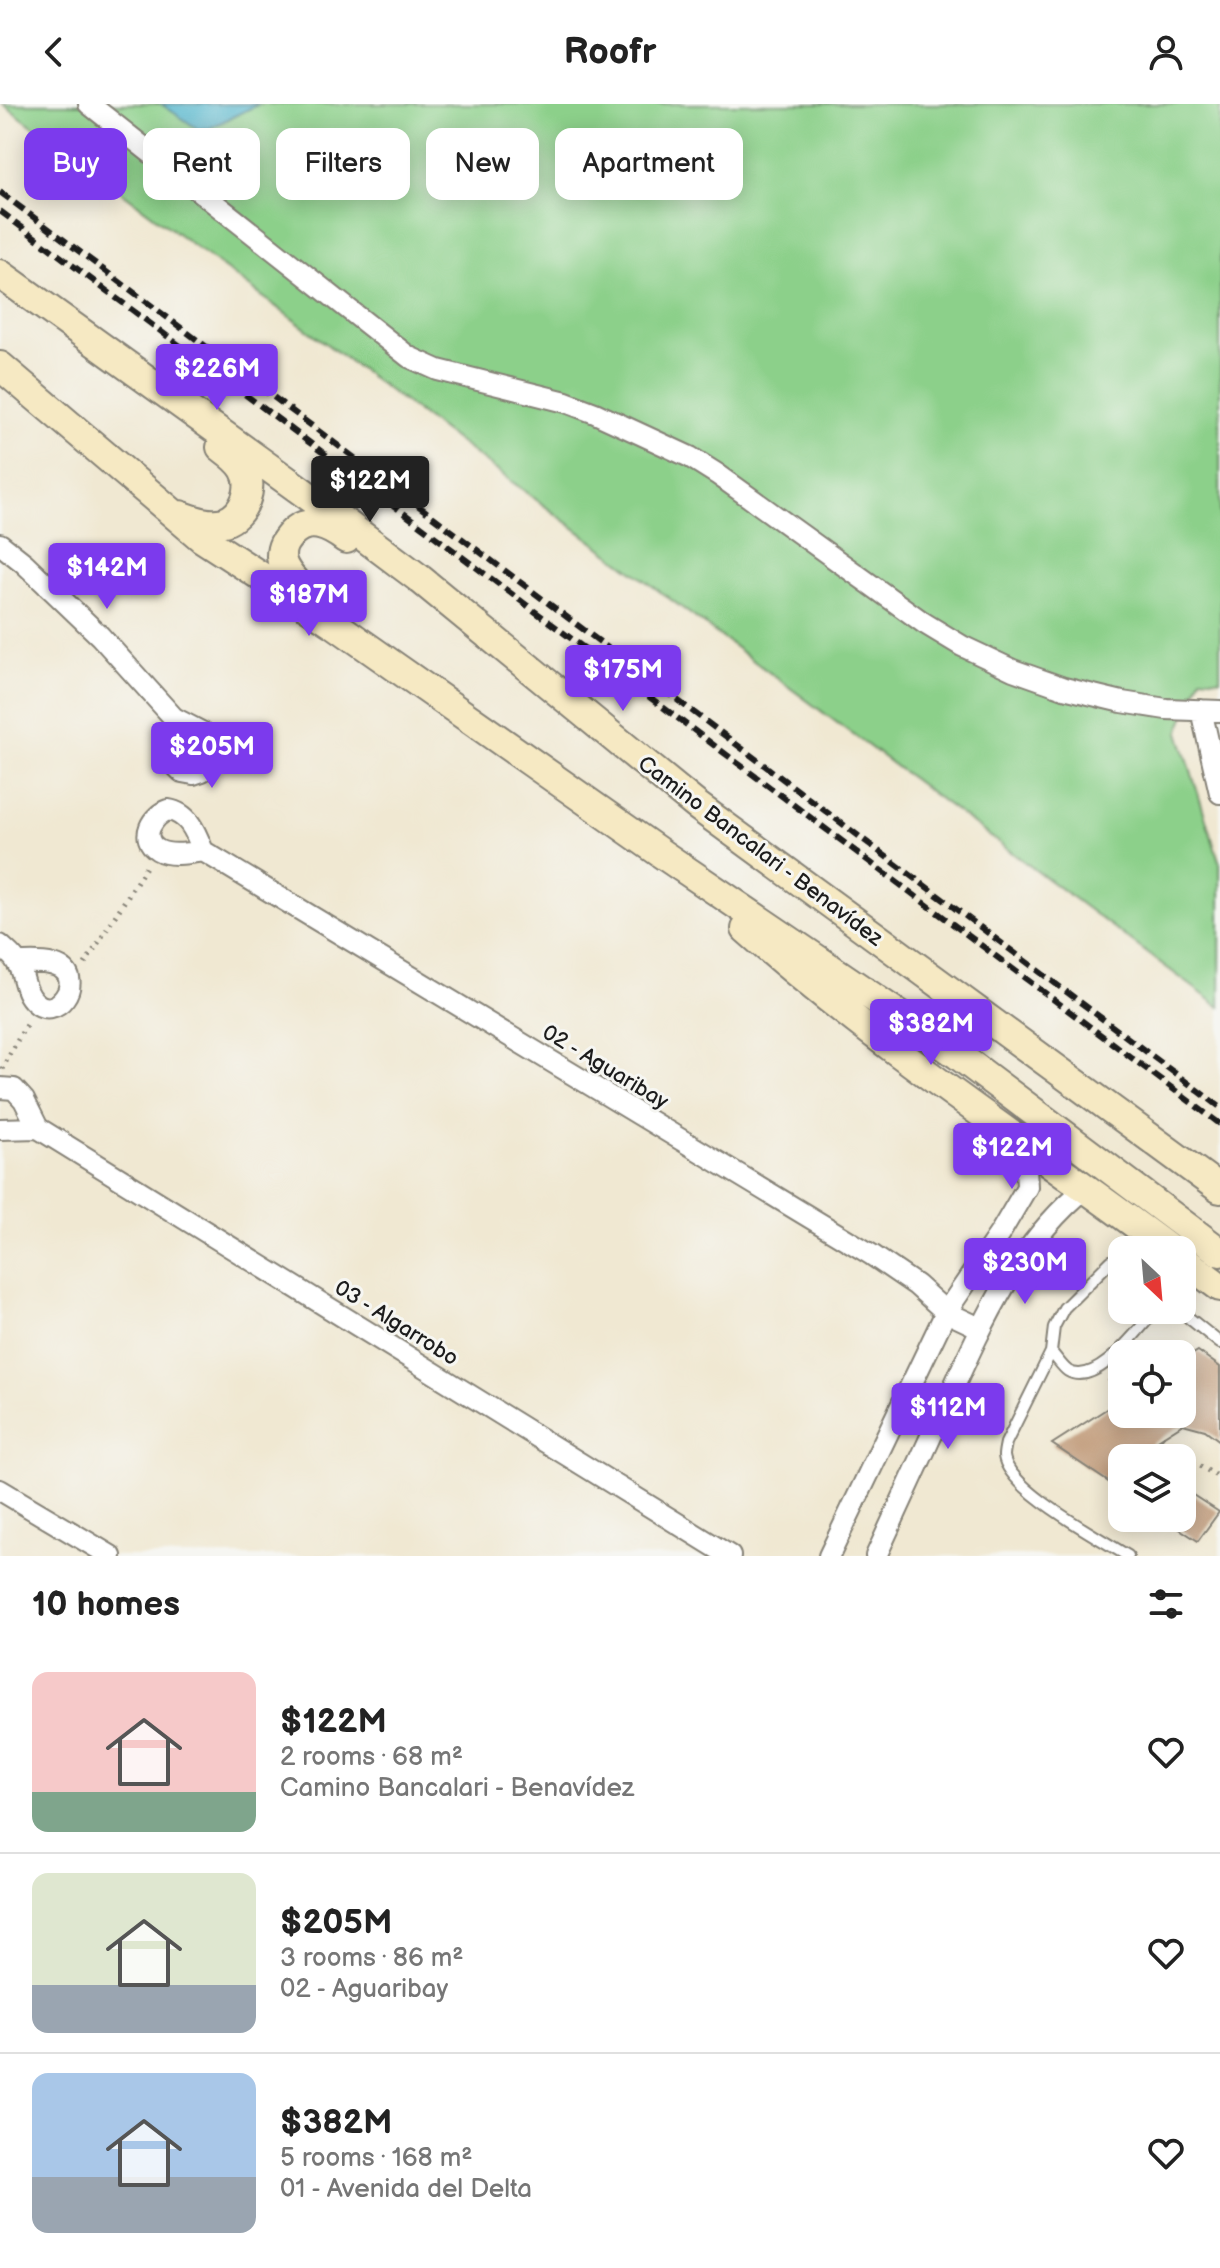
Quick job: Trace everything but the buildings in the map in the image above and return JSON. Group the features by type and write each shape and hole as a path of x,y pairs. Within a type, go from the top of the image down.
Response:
{"main road":[{"path":"0,275 126,378 233,456 245,469 249,493 235,517 209,523 168,509"},
{"name":"Camino Bancalari - Benavídez","path":"0,275 332,513 420,579 696,805 1220,1189"},
{"path":"0,366 202,538 333,623 662,854 958,1055 1220,1252"},
{"path":"333,623 287,572 281,558 283,543 297,528 312,523 327,526 342,536 443,615 566,701"},
{"path":"662,854 790,968 928,1076 1046,1158 1149,1236"},
{"path":"1196,1270 1220,1287"}],"street":[{"path":"89,104 420,364 566,402 690,457 924,623 962,646 1013,670 1064,688 1122,702 1166,709 1211,711 1220,793"},
{"path":"0,544 78,613 174,718"},
{"path":"168,810 179,811 189,822 203,851 172,853 157,850 150,841 148,830 158,814 168,810"},
{"name":"02 - Aguaribay","path":"203,851 872,1255 916,1285 946,1312 980,1328"},
{"path":"0,945 17,963 28,993 37,1005 48,1008 58,1005 69,990 69,979 63,969 17,963"},
{"path":"829,1556 946,1312 1027,1187 1026,1168 1020,1160 928,1076"},
{"path":"0,1088 14,1089 24,1100 38,1128 0,1129"},
{"name":"03 - Algarrobo","path":"38,1128 730,1556"},
{"path":"946,1312 1022,1221 1046,1158"},
{"path":"876,1556 980,1328 1039,1233 1053,1217 1090,1191"},
{"path":"0,1490 111,1556"}],"lane":[{"path":"1108,1264 1064,1308 1054,1327 1051,1352 1006,1443 1004,1458 1020,1484 1043,1503 1128,1556"},
{"path":"1051,1352 1068,1371 1083,1374 1101,1369 1143,1324"},
{"path":"1196,1324 1220,1343"}],"path":[{"path":"69,990 157,850"},
{"path":"0,1073 37,1005"},
{"path":"1162,1437 1187,1458 1220,1478"}],"green space":[{"path":"3,104 1220,104 1220,679 1201,677 1179,732 1220,864 1220,1007 127,196 127,128 35,128"}],"water":[{"path":"161,104 259,104 210,128 197,128"}],"railway":[{"path":"0,192 1220,1107"},
{"path":"0,211 1220,1124"}]}
